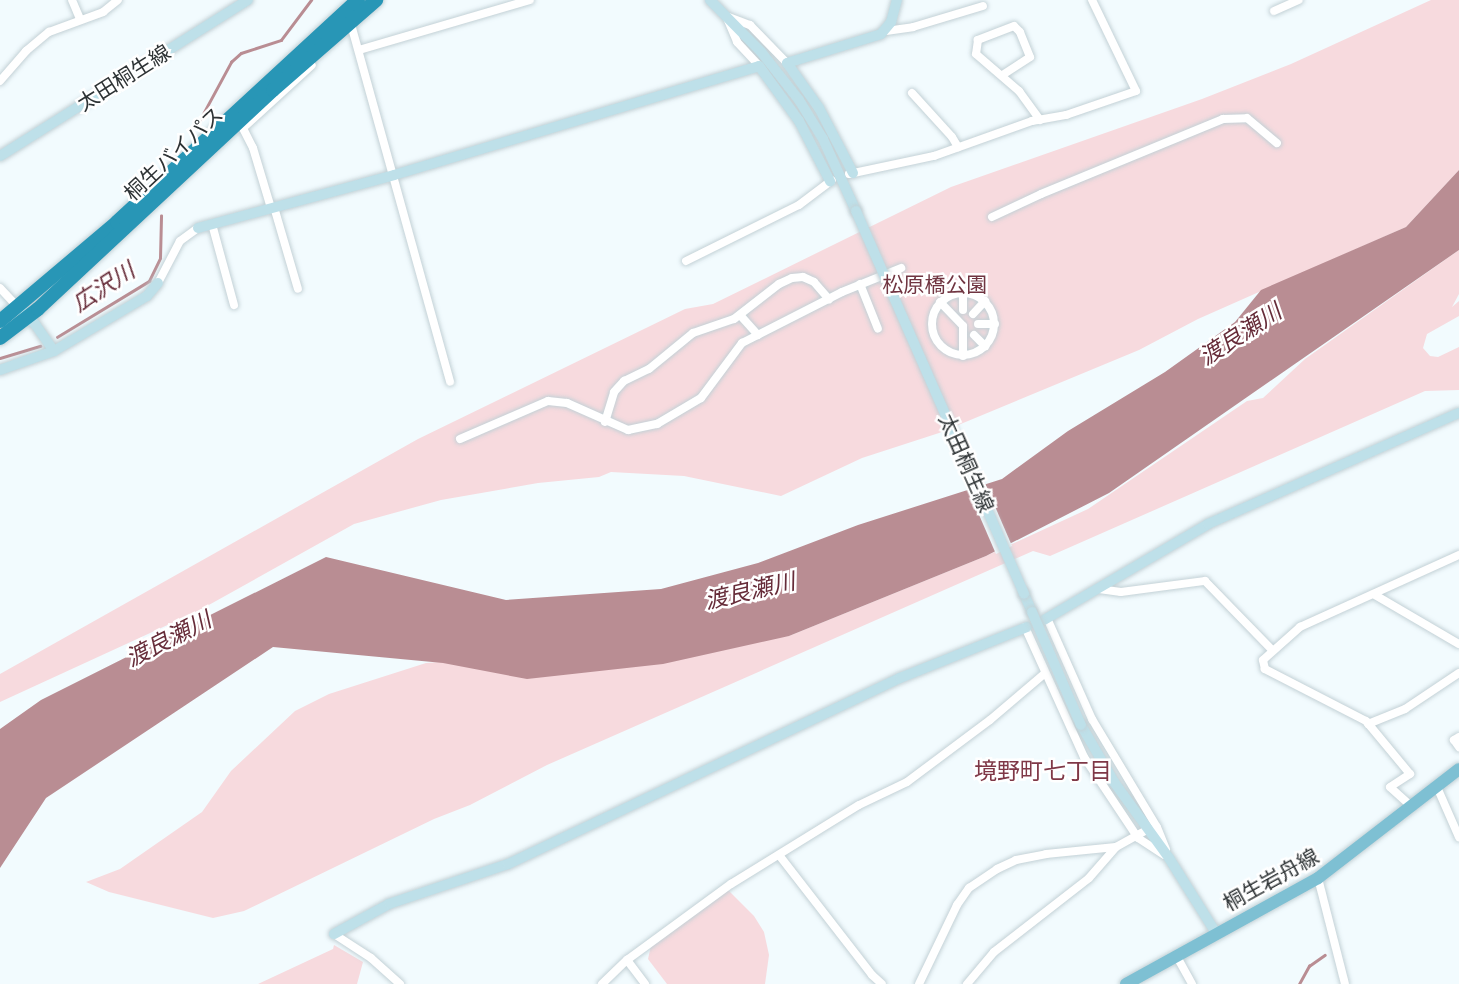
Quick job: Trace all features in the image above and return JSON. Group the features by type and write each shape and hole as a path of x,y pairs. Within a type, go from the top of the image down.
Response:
{"highway":[{"name":"桐生バイパス","path":"0,321 23,312 152,204 273,90 376,0"},
{"name":"桐生バイパス","path":"0,338 23,312 117,222 201,133 347,2"},
{"path":"152,204 186,180 243,128"}],"main road":[{"name":"桐生岩舟線","path":"1126,984 1318,878 1459,769"}],"street":[{"path":"72,0 80,19"},
{"path":"0,82 43,36 103,12 118,0"},
{"name":"太田桐生線","path":"0,156 248,0"},
{"path":"298,289 253,148 243,128 384,0"},
{"path":"359,50 530,0"},
{"name":"太田桐生線","path":"710,0 762,53 799,100 823,139 1081,725 1114,782 1151,827 1216,933"},
{"path":"886,31 897,0"},
{"path":"726,16 753,27 787,63 819,108 851,174 916,160 1136,91 1092,0"},
{"path":"1274,11 1299,0"},
{"path":"787,63 886,31 913,27 983,6"},
{"path":"686,261 799,205 831,181 799,121 759,65 737,42 726,16"},
{"path":"1003,74 1031,57 1014,26 978,40 976,50 980,57 1003,74 1040,120"},
{"path":"352,28 450,382"},
{"path":"0,370 54,351 147,296 158,283 180,241 198,228 394,175 759,65"},
{"path":"912,93 958,147"},
{"path":"992,217 1223,119 1247,117 1277,143"},
{"path":"212,224 234,305"},
{"path":"460,439 548,401 567,403 628,430 641,429 677,414 708,392 736,349 758,335 860,284 901,268"},
{"path":"605,422 614,393 624,381 660,361 679,341 693,333 740,315 779,284 792,278 803,277 814,282 829,299"},
{"path":"860,284 878,329"},
{"path":"0,288 54,351"},
{"path":"963,293 963,310"},
{"path":"963,293 985,301 995,324 985,346 963,356 946,351 933,337 931,318 940,302 963,293"},
{"path":"974,314 985,301"},
{"path":"940,302 963,326 963,356"},
{"path":"740,315 758,335"},
{"path":"978,324 995,324"},
{"path":"974,335 985,346"},
{"path":"919,984 957,905 969,888 997,869 1016,860 1046,854 1116,847 1138,838 1151,827 1092,719 1045,619 1208,524 1459,413"},
{"path":"1411,807 1390,787 1410,774 1368,724 1317,693 1265,669 1264,660 1300,627 1459,555"},
{"path":"1099,589 1121,592 1205,581 1272,650"},
{"path":"1375,594 1459,644"},
{"path":"400,984 371,958 334,933 388,904 508,864 900,678 1026,627 1044,674 1084,757 1138,838 1169,858"},
{"path":"1368,724 1405,709 1459,673"},
{"path":"602,984 627,960 730,884 859,805 907,782 990,720 1044,674"},
{"path":"1459,737 1454,740 1459,747"},
{"path":"1437,787 1458,835"},
{"path":"967,984 994,952 1080,886 1116,847"},
{"path":"779,855 872,975 882,984"},
{"path":"1318,878 1345,984"},
{"path":"1176,955 1192,984"},
{"path":"627,960 645,984"},
{"path":"863,984 872,975"}],"green space":[{"name":"松原橋公園","path":"1431,0 1459,0 1459,170 1406,227 1198,319 1139,350 939,433 862,458 781,496 684,476 611,472 599,477 538,483 441,500 354,524 198,611 0,702 0,674 418,439 685,309 713,304 951,187 1202,99 1291,64"},
{"path":"1459,250 1459,294 1452,307 1459,301 1459,316 1427,334 1423,348 1430,356 1438,357 1459,347 1459,390 1425,391 1050,556 1033,551 547,765 470,805 434,819 244,911 213,918 109,892 86,882 120,869 202,812 231,771 295,711 329,694 426,663 789,636 986,556 1088,509 1247,401 1263,398 1305,359"},
{"path":"728,890 754,916 764,932 769,955 765,984 667,984 648,959 651,946"},
{"path":"334,945 363,962 357,984 258,984 333,949"}],"water":[{"name":"渡良瀬川","path":"1459,170 1459,250 1109,493 986,556 789,636 663,664 527,679 443,663 273,647 46,798 0,868 0,729 41,700 326,557 506,600 661,589 758,563 858,525 1002,479 1068,431 1165,372 1235,322 1261,290 1406,227"}],"pier":[{"path":"984,481 1012,546 996,554 967,487"}],"waterway":[{"name":"広沢川","path":"197,125 231,62 241,53 281,40 311,0"},
{"name":"広沢川","path":"57,337 149,281 160,258 161,216"},
{"name":"広沢川","path":"0,358 40,346"},
{"path":"1299,984 1309,966 1325,955"}],"district":[{"name":"境野町七丁目","path":"1043,772"}]}
